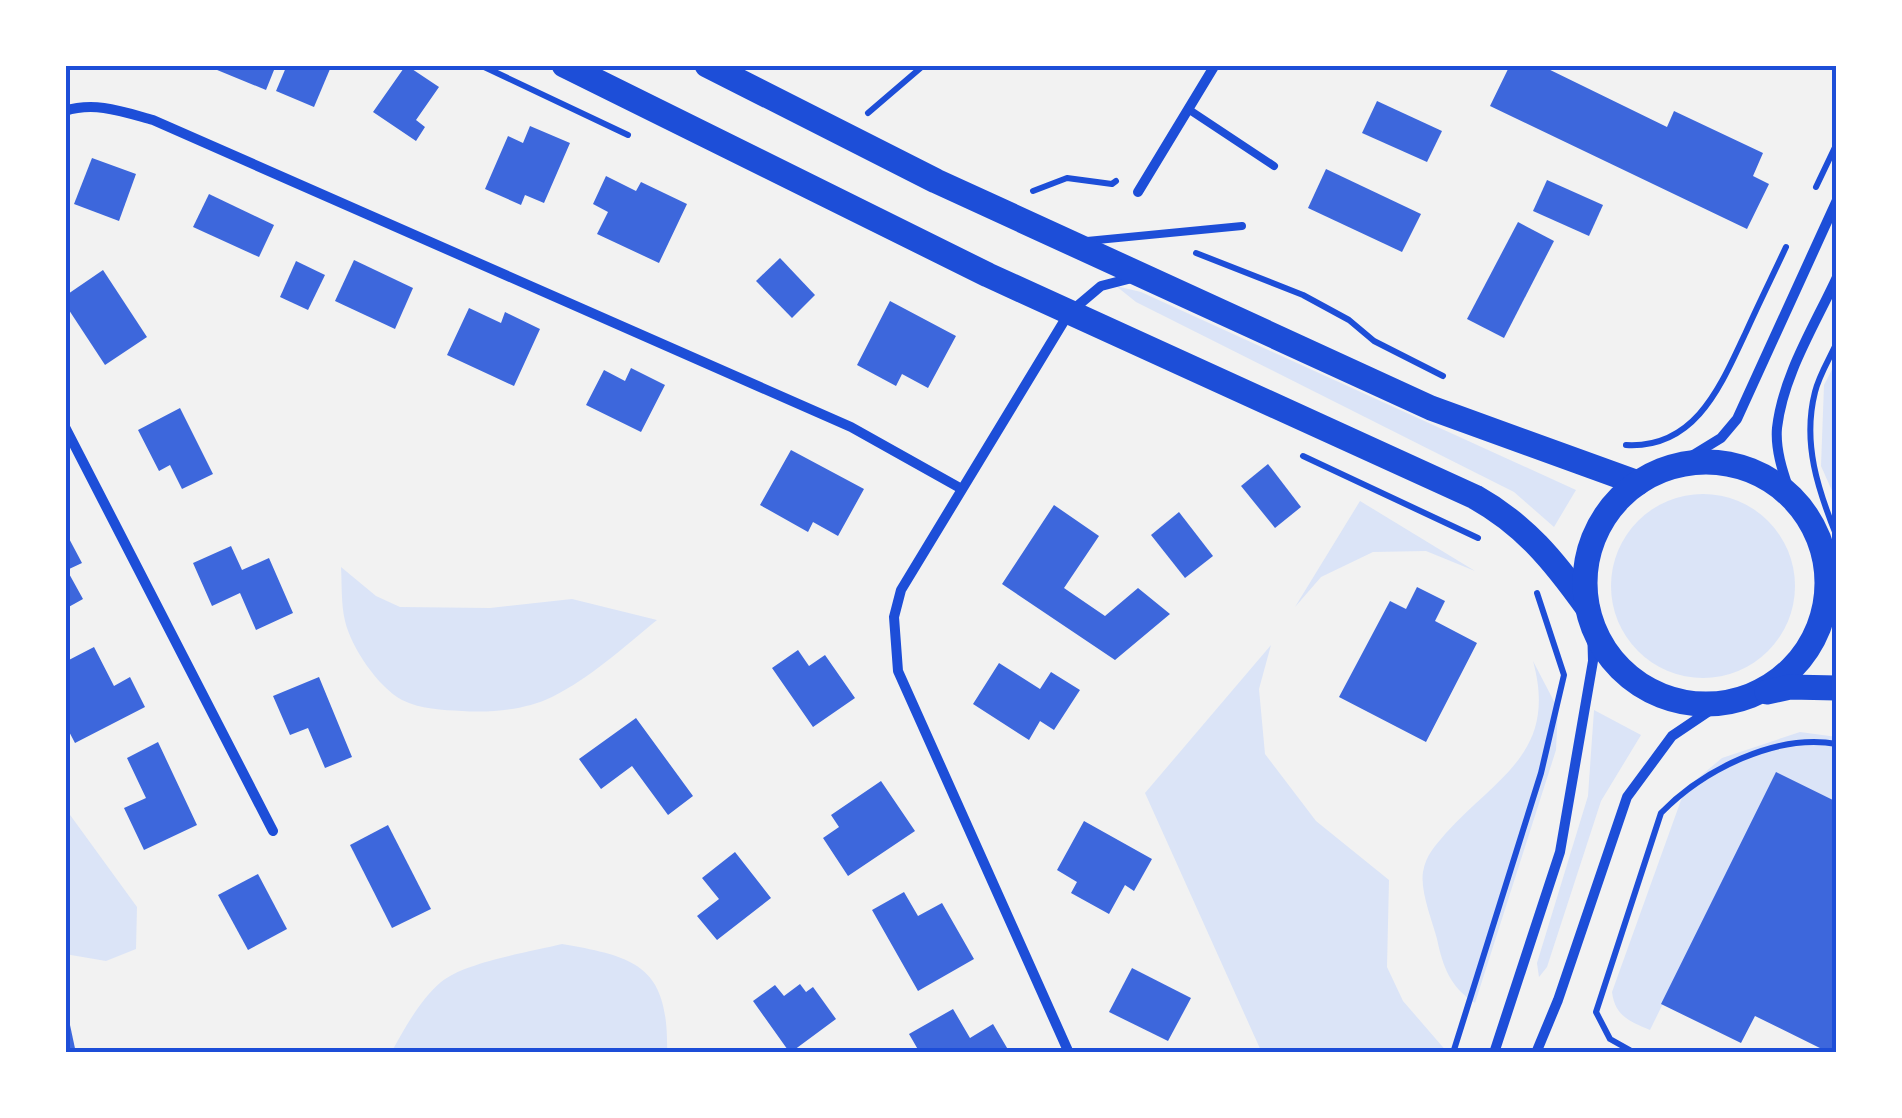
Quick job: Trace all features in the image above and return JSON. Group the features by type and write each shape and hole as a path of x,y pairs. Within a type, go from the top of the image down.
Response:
{"highway":[{"path":"564,65 942,253 1503,512 1550,555 1590,615 1607,653 1630,677 1658,694 1689,703 1721,703 1790,688 1837,688"},
{"path":"707,65 936,181 1431,408 1638,482"},
{"path":"1590,615 1587,559 1594,537 1620,498 1638,482 1677,465 1708,461 1738,466 1767,477 1792,496 1833,555 1821,623 1805,653 1782,678 1752,695"}],"street":[{"path":"1138,192 1215,65"},
{"path":"65,110 79,106 110,108 153,120 851,427 960,488"},
{"path":"1677,465 1722,438 1737,419 1837,200"},
{"path":"1069,1053 898,671 894,617 901,590 1069,312 1101,286 1144,275"},
{"path":"1792,496 1782,468 1777,430 1789,380 1837,277"},
{"path":"65,426 273,832"},
{"path":"1494,1053 1560,852 1594,662 1590,615"},
{"path":"1536,1053 1627,797 1672,736 1721,703"}],"lane":[{"path":"1188,109 1274,166"},
{"path":"1072,243 1242,226"}],"path":[{"path":"866,114 924,65"},
{"path":"1811,197 1837,143"},
{"path":"1030,193 1067,178 1112,184 1121,178"},
{"path":"1623,444 1662,442 1685,429 1710,404 1794,232"},
{"path":"1833,555 1808,434 1815,390 1837,342"},
{"path":"1452,1053 1541,772 1564,675 1536,589"},
{"path":"1635,1053 1610,1040 1596,1012 1661,813 1727,764 1816,740 1837,744"}],"shaded area":[{"path":"1116,286 1141,292 1576,490 1554,527 1514,492 1136,302"},
{"path":"1837,360 1837,502 1821,466 1824,385"},
{"path":"1703,494 1738,501 1768,521 1788,551 1795,586 1788,621 1768,651 1738,671 1703,678 1668,671 1638,651 1618,621 1611,586 1618,551 1638,521 1668,501"},
{"path":"1360,501 1475,571 1426,551 1373,552 1321,577 1295,607"},
{"path":"341,567 376,596 400,607 490,608 572,599 657,620 593,671 542,701 496,711 432,709 393,694 359,654 345,621"},
{"path":"1271,645 1259,689 1265,754 1316,821 1389,880 1387,967 1403,1001 1448,1053 1262,1053 1145,793"},
{"path":"1533,661 1558,709 1556,750 1475,1003 1459,990 1445,967 1425,897 1423,872 1438,842 1503,778 1530,740 1539,692"},
{"path":"1594,710 1641,735 1601,801 1547,967 1539,977 1537,963 1588,796"},
{"path":"1800,732 1837,737 1837,802 1776,773 1650,1030 1630,1020 1616,1007 1612,992 1685,789 1722,758"},
{"path":"65,808 137,907 136,949 106,961 65,954"},
{"path":"562,944 611,954 644,971 662,1002 667,1053 391,1053 426,997 441,982 481,963"}],"building":[{"path":"205,65 276,65 266,90"},
{"path":"287,65 330,69 314,107 276,91"},
{"path":"406,65 439,87 416,120 425,127 416,141 373,112"},
{"path":"1510,65 1540,65 1667,127 1674,111 1763,153 1753,176 1769,184 1747,229 1490,106"},
{"path":"1377,101 1442,131 1427,162 1362,133"},
{"path":"530,126 570,143 544,203 525,195 521,205 485,189 508,136 523,143"},
{"path":"92,158 136,174 119,221 74,204"},
{"path":"1326,169 1421,214 1402,252 1308,208"},
{"path":"606,176 636,191 641,182 687,204 659,263 597,234 608,212 593,204"},
{"path":"1547,180 1603,205 1589,236 1533,211"},
{"path":"209,194 274,225 259,257 193,227"},
{"path":"1518,222 1554,241 1504,338 1467,319"},
{"path":"780,258 815,295 792,318 756,281"},
{"path":"354,260 413,288 395,329 335,301"},
{"path":"296,261 325,275 308,310 280,297"},
{"path":"103,270 147,337 105,365 65,304 65,296"},
{"path":"890,301 956,336 928,388 902,374 896,386 857,365"},
{"path":"469,308 501,323 505,312 540,329 514,386 447,355"},
{"path":"631,368 665,385 641,432 586,405 604,370 625,381"},
{"path":"180,408 213,474 182,489 170,465 159,471 138,430"},
{"path":"791,450 864,489 838,536 813,522 808,532 760,505"},
{"path":"1268,464 1301,507 1275,528 1241,486"},
{"path":"1054,505 1099,536 1064,588 1105,616 1138,588 1170,614 1115,660 1002,584"},
{"path":"1179,512 1213,556 1185,578 1151,535"},
{"path":"65,531 82,563 67,570 83,599 65,609"},
{"path":"231,546 242,570 269,558 293,613 256,630 240,593 212,606 193,563"},
{"path":"1417,587 1445,601 1435,621 1477,643 1426,742 1339,697 1390,601 1406,609"},
{"path":"94,647 114,686 130,677 145,707 75,743 65,724 65,662"},
{"path":"798,650 809,666 825,655 855,698 813,727 772,668"},
{"path":"999,663 1040,689 1051,672 1080,690 1054,730 1040,721 1029,740 973,704"},
{"path":"319,677 352,757 325,768 308,728 290,735 273,696"},
{"path":"636,718 693,796 668,815 632,766 601,789 579,759"},
{"path":"158,742 197,825 144,850 124,808 146,798 127,758"},
{"path":"1776,772 1837,802 1837,1039 1830,1053 1755,1016 1741,1043 1661,1004"},
{"path":"881,781 915,831 848,876 823,838 839,827 831,815"},
{"path":"1084,821 1152,859 1134,891 1125,885 1109,914 1071,893 1077,882 1057,870"},
{"path":"388,825 431,909 392,928 350,845"},
{"path":"735,852 771,898 717,940 697,916 719,899 702,878"},
{"path":"258,874 287,929 248,950 218,895"},
{"path":"904,892 918,916 942,903 974,959 918,991 872,910"},
{"path":"1132,968 1191,998 1168,1041 1109,1012"},
{"path":"800,984 806,992 813,987 836,1019 790,1053 753,1001 775,985 784,996"},
{"path":"953,1009 970,1038 993,1024 1010,1053 920,1053 909,1034"},
{"path":"67,1011 76,1053 65,1053"}]}
